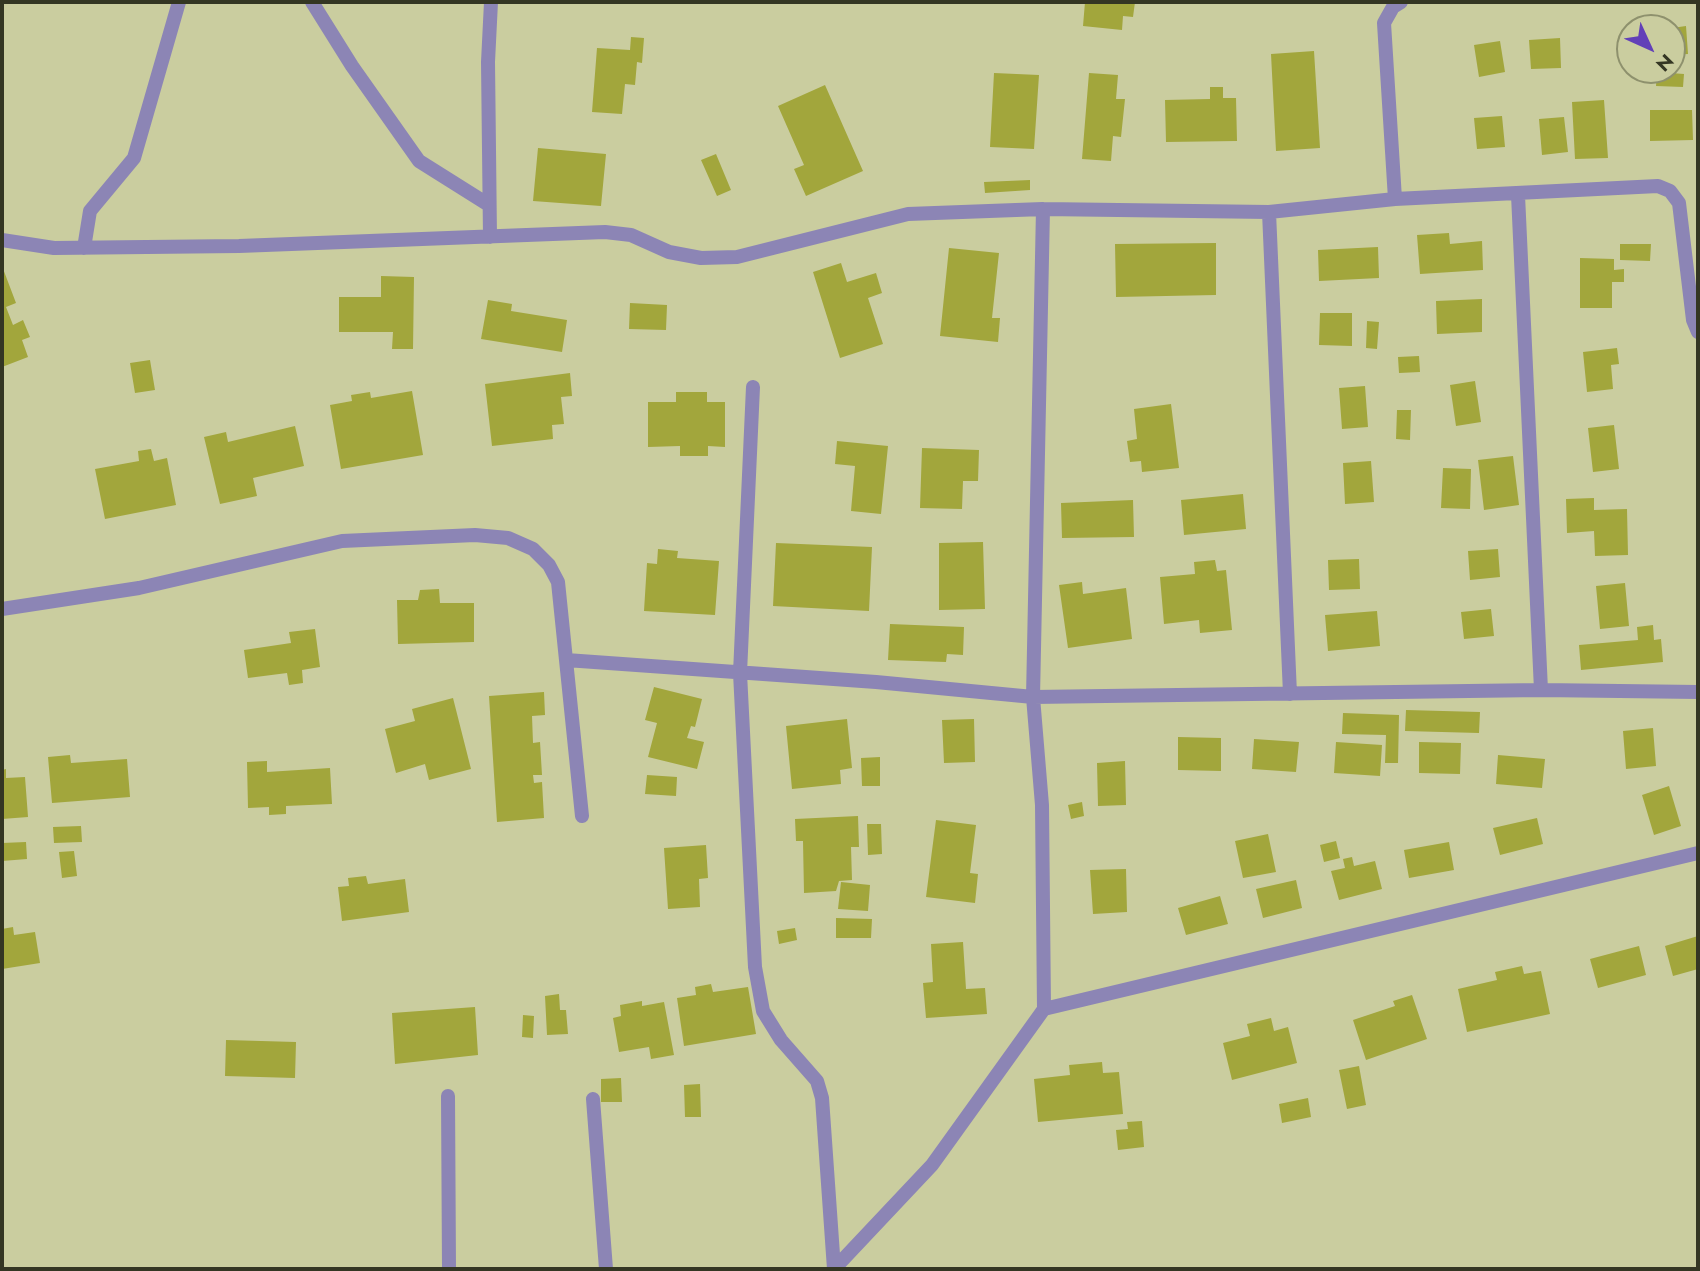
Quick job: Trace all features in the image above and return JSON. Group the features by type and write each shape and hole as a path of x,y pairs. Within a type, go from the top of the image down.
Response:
{"street":[{"path":"84,248 90,211 134,158 178,2"},
{"path":"312,2 352,66 419,161 489,205"},
{"path":"489,237 491,2"},
{"path":"1395,199 1384,23 1393,7 1401,2"},
{"path":"2,240 54,248 239,246 605,232 631,235 670,252 701,258 737,257 908,214 1043,209 1269,212 1395,199 1658,186 1670,191 1679,203 1693,320 1698,332"},
{"path":"1518,195 1541,690"},
{"path":"753,387 740,673 755,967 763,1012 781,1040 817,1081 822,1098 834,1269 932,1165 1044,1009 1042,805 1033,697 1043,209"},
{"path":"1269,212 1290,694"},
{"path":"2,609 139,588 342,541 475,535 508,538 533,549 550,565 558,582 582,816"},
{"path":"566,660 1033,697 1541,690 1698,692"},
{"path":"1044,1009 1698,853"},
{"path":"448,1096 449,1269"},
{"path":"593,1099 606,1269"}],"building":[{"path":"1085,2 1135,2 1133,17 1123,16 1122,30 1083,26"},
{"path":"631,37 644,38 642,63 637,62 635,85 625,84 622,114 592,112 597,48 630,50"},
{"path":"1560,38 1561,68 1531,69 1529,40"},
{"path":"1500,41 1505,72 1479,77 1474,45"},
{"path":"1314,51 1320,148 1276,151 1271,54"},
{"path":"994,73 1039,75 1034,149 990,147"},
{"path":"1089,73 1118,75 1116,99 1125,99 1121,137 1113,136 1111,161 1082,159"},
{"path":"1656,84 1683,84 1683,87"},
{"path":"825,85 863,171 806,196 794,169 804,165 778,106"},
{"path":"1210,87 1223,87 1223,98 1236,98 1237,141 1166,142 1165,100 1210,99"},
{"path":"1604,100 1608,158 1575,159 1572,102"},
{"path":"1650,110 1692,110 1693,140 1650,141"},
{"path":"1502,116 1505,147 1477,149 1474,118"},
{"path":"1564,117 1568,152 1542,155 1539,119"},
{"path":"538,148 606,154 601,206 533,201"},
{"path":"716,154 731,190 717,196 701,160"},
{"path":"1030,180 1030,190 985,193 984,182"},
{"path":"1449,233 1450,244 1482,241 1483,270 1420,274 1417,235"},
{"path":"1216,243 1216,295 1116,297 1115,244"},
{"path":"1620,244 1651,244 1650,261 1620,260"},
{"path":"1378,247 1379,278 1319,281 1318,250"},
{"path":"949,248 999,253 992,318 1000,318 998,342 940,336"},
{"path":"1580,258 1614,259 1614,270 1624,269 1624,282 1612,282 1612,308 1580,308"},
{"path":"841,263 847,282 876,273 882,293 868,298 883,344 840,358 813,272"},
{"path":"2,266 16,303 6,307 13,325 23,320 30,337 22,340 28,357 2,367"},
{"path":"381,276 414,277 413,349 392,349 393,332 339,332 339,297 381,297"},
{"path":"1482,299 1482,332 1437,334 1436,301"},
{"path":"488,300 512,304 511,311 567,320 562,352 481,339"},
{"path":"630,303 667,305 666,330 629,329"},
{"path":"1320,313 1352,313 1352,346 1319,345"},
{"path":"1367,321 1379,322 1377,349 1366,348"},
{"path":"1617,348 1619,364 1611,365 1613,389 1587,392 1583,352"},
{"path":"1419,356 1420,372 1399,373 1398,357"},
{"path":"150,360 155,390 135,393 130,363"},
{"path":"570,373 572,396 561,397 564,424 552,425 553,439 492,446 485,384"},
{"path":"1475,381 1481,422 1456,426 1450,385"},
{"path":"1365,386 1368,427 1342,429 1339,388"},
{"path":"412,391 423,455 341,469 330,405 352,401 351,395 370,392 371,398"},
{"path":"676,392 707,392 707,402 725,402 725,447 708,446 708,456 680,456 680,446 648,447 648,402 676,402"},
{"path":"1171,404 1179,468 1142,472 1141,461 1130,462 1127,441 1137,439 1134,409"},
{"path":"1397,410 1411,410 1410,440 1396,439"},
{"path":"1614,425 1619,469 1593,472 1588,428"},
{"path":"295,426 304,466 253,478 257,496 220,504 204,437 226,432 228,442"},
{"path":"837,441 888,446 881,514 851,511 855,466 835,464"},
{"path":"922,448 979,450 978,481 963,481 962,509 920,508"},
{"path":"151,449 154,461 167,458 176,505 105,519 95,469 139,461 138,451"},
{"path":"1513,456 1519,505 1484,510 1478,460"},
{"path":"1371,461 1374,502 1345,504 1343,463"},
{"path":"1443,468 1471,469 1470,509 1441,508"},
{"path":"1243,494 1246,529 1184,535 1181,500"},
{"path":"1594,498 1594,510 1627,509 1628,555 1595,556 1594,531 1567,533 1566,499"},
{"path":"1133,500 1134,537 1062,538 1061,503"},
{"path":"983,542 985,609 939,610 939,543"},
{"path":"776,543 872,547 869,611 773,606"},
{"path":"658,549 678,551 677,558 719,561 715,615 644,611 647,563 657,564"},
{"path":"1498,549 1500,577 1470,580 1468,551"},
{"path":"1359,559 1360,589 1329,590 1328,560"},
{"path":"1215,560 1217,571 1226,570 1232,630 1200,633 1199,620 1164,624 1160,577 1195,574 1194,562"},
{"path":"1082,582 1083,594 1126,588 1132,639 1068,648 1059,585"},
{"path":"1625,583 1629,626 1600,629 1596,586"},
{"path":"439,589 440,603 474,603 474,642 398,644 397,600 418,600 420,590"},
{"path":"1491,609 1494,636 1464,639 1461,612"},
{"path":"1377,611 1380,646 1328,651 1325,615"},
{"path":"890,624 964,627 963,655 947,654 946,662 888,660"},
{"path":"1653,625 1654,640 1661,639 1663,662 1581,670 1579,645 1638,640 1637,627"},
{"path":"315,629 320,667 302,670 303,683 289,685 287,673 248,678 244,650 291,643 289,632"},
{"path":"654,687 702,699 695,727 691,726 687,738 704,742 697,769 648,757 657,723 645,720"},
{"path":"544,692 545,715 532,716 533,743 540,742 542,775 533,775 534,783 542,782 544,818 497,822 489,696"},
{"path":"453,698 471,769 429,780 425,764 396,773 385,729 415,721 412,709"},
{"path":"1406,710 1480,712 1479,733 1405,731"},
{"path":"1343,713 1399,715 1398,763 1385,763 1386,735 1342,734"},
{"path":"847,719 852,768 840,770 841,784 792,789 786,726"},
{"path":"974,719 975,762 944,763 942,720"},
{"path":"1653,728 1656,766 1626,769 1623,731"},
{"path":"1178,737 1221,738 1221,771 1178,770"},
{"path":"1254,739 1299,742 1296,772 1252,769"},
{"path":"1336,742 1382,745 1380,776 1334,773"},
{"path":"1419,742 1461,743 1460,774 1419,773"},
{"path":"70,755 71,763 127,759 130,797 52,803 48,757"},
{"path":"1498,755 1545,759 1542,788 1496,784"},
{"path":"880,757 880,786 862,786 861,758"},
{"path":"267,761 267,772 330,768 332,804 286,806 286,814 269,815 269,807 248,808 247,762"},
{"path":"1125,761 1126,805 1098,806 1097,763"},
{"path":"6,769 6,778 25,777 28,817 2,819 2,770"},
{"path":"647,775 677,777 676,796 645,794"},
{"path":"1669,786 1681,826 1654,835 1642,795"},
{"path":"1082,802 1084,816 1071,819 1068,805"},
{"path":"858,816 859,847 851,847 852,880 839,881 836,891 804,893 803,841 796,841 795,819"},
{"path":"1537,818 1543,844 1500,855 1493,828"},
{"path":"936,820 976,825 970,873 978,874 975,903 926,897"},
{"path":"867,824 881,824 882,854 868,855"},
{"path":"81,826 82,842 54,843 53,827"},
{"path":"1268,834 1276,872 1243,878 1235,841"},
{"path":"1336,841 1340,858 1324,862 1320,845"},
{"path":"26,842 27,859 2,861 2,843"},
{"path":"1449,842 1454,870 1409,878 1404,850"},
{"path":"706,845 708,878 699,879 700,907 668,909 664,848"},
{"path":"74,851 77,876 62,878 59,852"},
{"path":"1352,857 1354,866 1375,861 1382,889 1339,900 1331,871 1345,868 1343,859"},
{"path":"1126,869 1127,912 1093,914 1090,870"},
{"path":"366,876 368,884 405,879 409,912 342,921 338,887 349,886 348,878"},
{"path":"1296,880 1302,908 1263,918 1256,889"},
{"path":"841,882 870,885 868,911 838,909"},
{"path":"1220,896 1228,924 1186,935 1178,908"},
{"path":"836,918 872,919 871,938 836,938"},
{"path":"13,927 14,935 35,932 40,963 2,969 2,929"},
{"path":"795,928 797,940 779,944 777,931"},
{"path":"1698,936 1698,969 1673,976 1665,946"},
{"path":"963,942 966,989 985,988 987,1014 926,1018 923,983 933,982 931,944"},
{"path":"1639,946 1646,975 1598,988 1590,959"},
{"path":"1522,966 1524,974 1541,971 1550,1014 1467,1032 1458,989 1497,980 1495,972"},
{"path":"711,984 713,992 748,987 756,1034 684,1046 677,998 696,995 695,987"},
{"path":"559,994 560,1010 566,1010 568,1034 547,1035 545,996"},
{"path":"1412,995 1427,1039 1366,1060 1353,1020 1395,1006 1393,1001"},
{"path":"642,1001 642,1006 664,1002 674,1055 651,1059 649,1047 619,1052 613,1018 621,1016 620,1005"},
{"path":"475,1007 478,1055 395,1064 392,1013"},
{"path":"523,1015 534,1016 533,1038 522,1037"},
{"path":"1271,1018 1274,1031 1288,1027 1297,1063 1232,1080 1223,1043 1250,1036 1247,1024"},
{"path":"226,1040 296,1042 295,1078 225,1076"},
{"path":"1102,1062 1103,1073 1119,1072 1123,1114 1038,1122 1034,1079 1070,1075 1069,1065"},
{"path":"1359,1066 1366,1105 1347,1109 1339,1070"},
{"path":"621,1078 622,1102 601,1102 601,1079"},
{"path":"700,1084 701,1117 685,1117 684,1085"},
{"path":"1308,1098 1311,1117 1282,1123 1279,1104"},
{"path":"1142,1121 1144,1147 1118,1150 1116,1130 1128,1129 1127,1122"}]}
